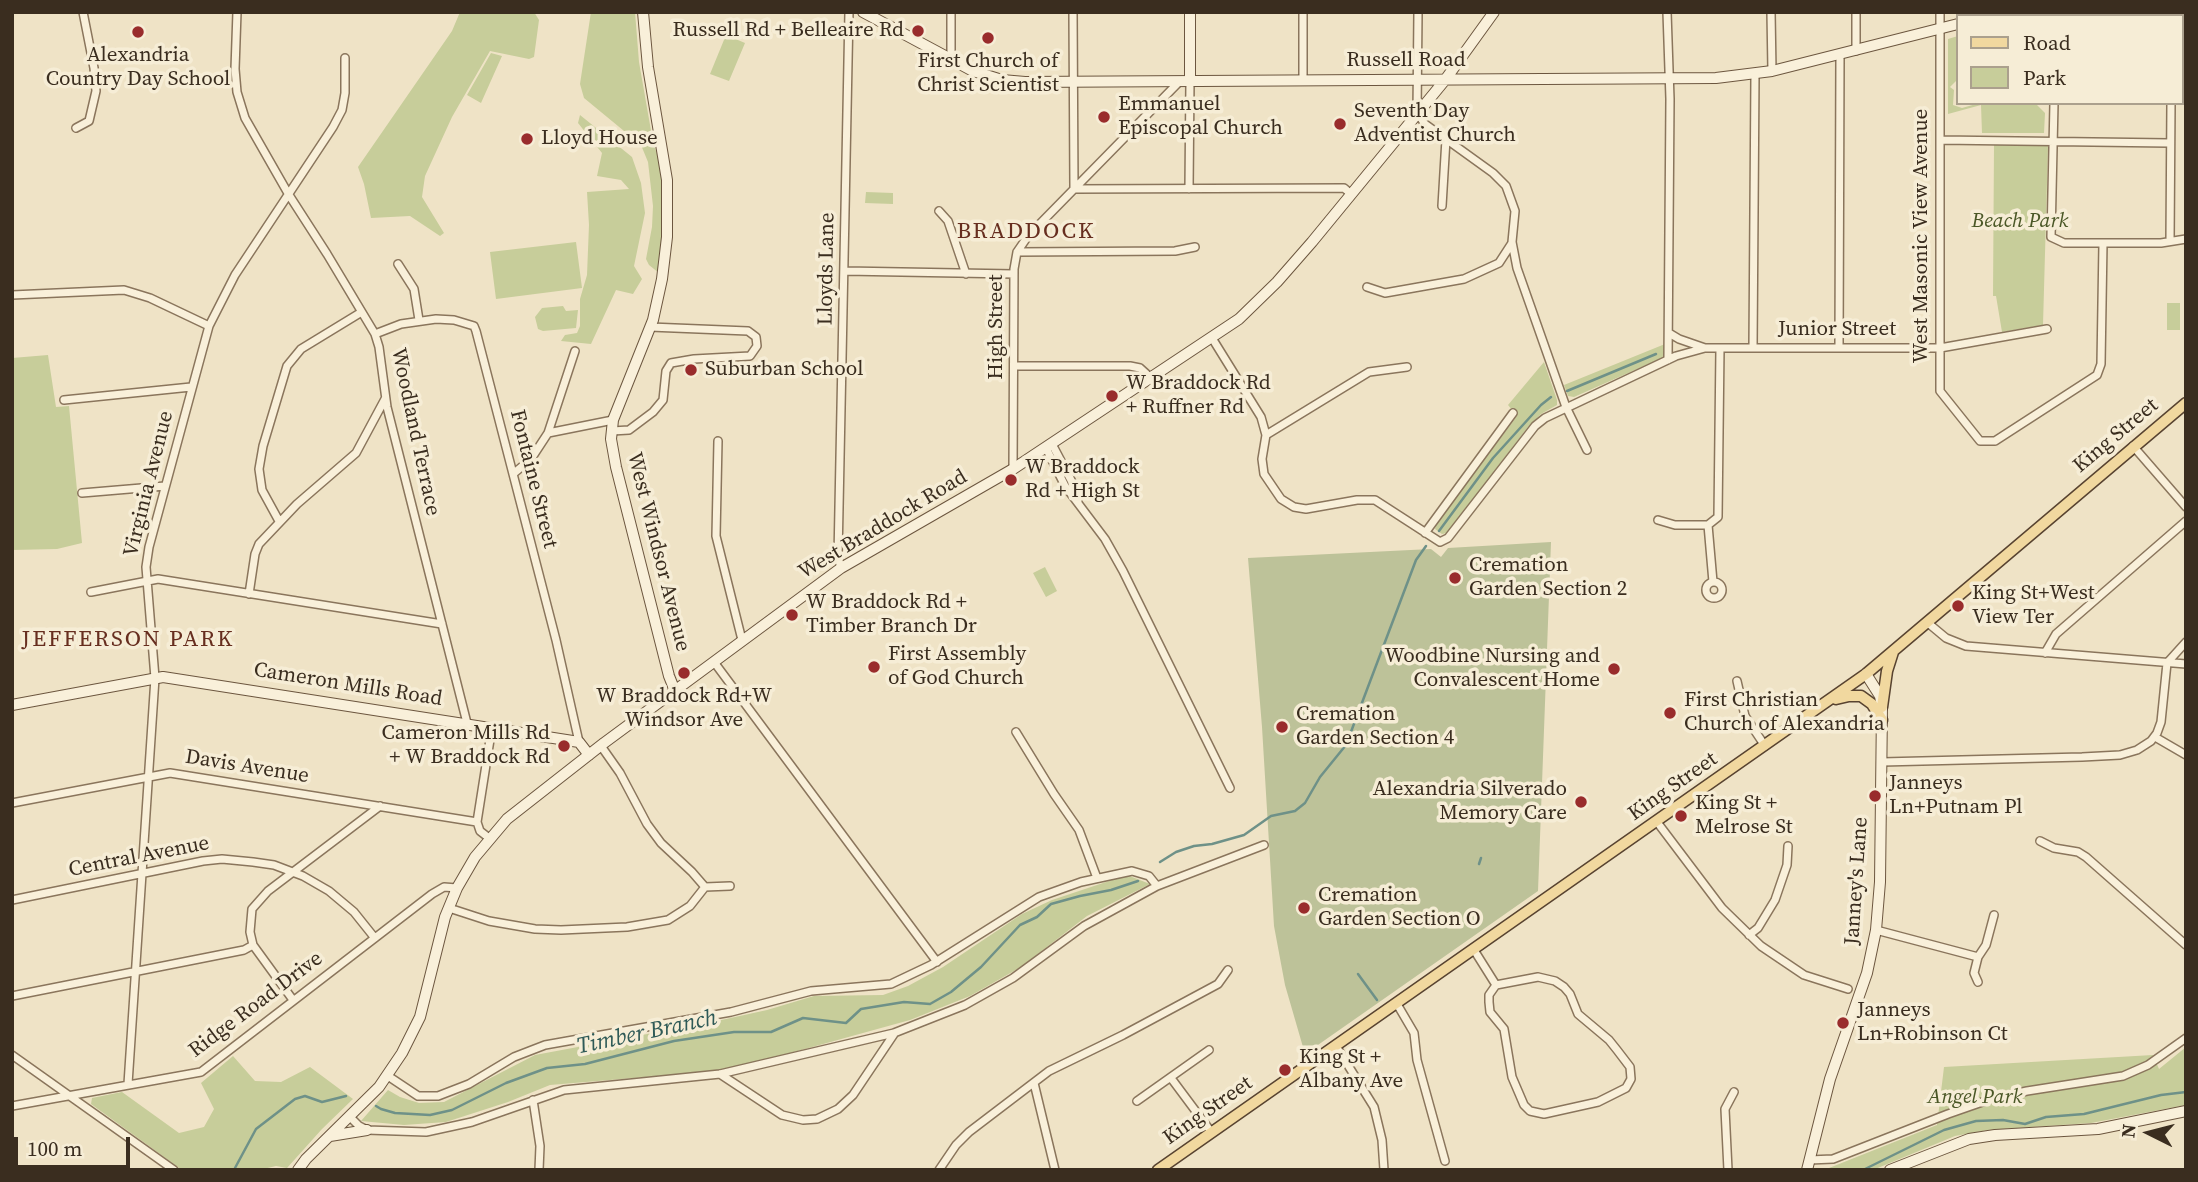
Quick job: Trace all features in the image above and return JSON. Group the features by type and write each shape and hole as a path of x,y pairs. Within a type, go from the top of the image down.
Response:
{"main road":[{"name":"King Street","path":"1158,1170 1866,674 2186,403"},
{"path":"1882,707 1887,671 1893,652"},
{"path":"1826,703 1849,696 1861,696 1872,704 1882,720"}],"street":[{"path":"76,128 89,121 96,91 83,12"},
{"name":"Woodland Terrace","path":"237,12 235,69 237,92 245,118 374,334 382,358 385,398 467,723"},
{"name":"West Windsor Avenue","path":"643,12 648,67 667,180 665,257 650,327 612,425 616,467 668,676 675,691"},
{"name":"Lloyds Lane","path":"841,568 838,557 849,12"},
{"name":"Russell Road","path":"863,12 973,71 1002,80 1073,82 1669,79 1755,74 1956,25"},
{"path":"951,12 951,60"},
{"path":"1073,12 1074,189 1343,188 1351,194"},
{"path":"1189,12 1185,82 1189,189"},
{"path":"1303,12 1303,80"},
{"path":"1418,12 1417,113 1424,124 1493,173 1506,186 1515,211 1513,242 1517,268 1566,407 1587,450"},
{"name":"West Braddock Road","path":"298,1170 388,1076 412,1036 420,1017 449,908 457,888 475,856 508,819 589,755 841,568 1013,469 1212,338 1254,306 1304,252 1445,80 1493,12"},
{"path":"1667,12 1668,360"},
{"path":"1771,12 1772,71"},
{"path":"1856,12 1856,51"},
{"name":"West Masonic View Avenue","path":"1940,12 1940,391 1980,441 1995,441 2092,379 2100,371 2103,243"},
{"path":"1839,348 1840,55"},
{"name":"Virginia Avenue","path":"128,1084 155,678 147,558 209,326 231,282 342,110 345,58"},
{"path":"1753,348 1755,74"},
{"name":"High Street","path":"1013,469 1014,274 1017,252 1028,236 1074,189 1185,82"},
{"path":"2054,105 2052,238 2064,243 2186,239"},
{"path":"2170,241 2171,105"},
{"path":"1442,206 1446,139"},
{"path":"1940,140 2169,143"},
{"path":"939,211 948,221 966,274"},
{"path":"1367,287 1385,293 1448,284 1477,275 1499,263 1513,242"},
{"path":"1017,252 1175,251 1195,247"},
{"path":"1499,263 1517,268"},
{"path":"398,264 414,289 419,320"},
{"path":"845,271 1014,274"},
{"path":"12,295 124,290 150,298 209,326"},
{"path":"279,521 262,490 259,469 263,446 287,366 301,349 360,313"},
{"name":"Fontaine Street","path":"374,334 419,320 454,320 474,326 556,640 579,742"},
{"path":"548,433 612,425 629,430 653,412 663,400 666,371 671,363 750,356 757,344 756,337 748,331 650,327"},
{"name":"Junior Street","path":"1670,333 1705,348 1940,348 2047,329"},
{"path":"1212,338 1261,417 1266,435 1262,460 1264,474 1273,490 1299,509 1315,509 1357,500 1375,500 1438,542 1448,538 1535,426 1566,407 1668,360 1705,348"},
{"path":"1658,520 1675,525 1708,525 1718,517 1720,348"},
{"path":"513,474 531,459 548,433 575,351"},
{"path":"1014,366 1130,366 1140,368 1151,378"},
{"path":"1266,435 1369,372 1407,367"},
{"path":"64,400 191,387"},
{"path":"249,594 259,544 279,521 356,453 385,398"},
{"path":"1425,533 1513,413"},
{"path":"718,441 716,532 742,640"},
{"path":"1049,446 1072,482 1078,503 1105,539 1123,571 1230,788"},
{"path":"2133,446 2186,507"},
{"path":"82,493 165,486"},
{"path":"2045,653 2056,634 2186,521"},
{"path":"1708,525 1713,582"},
{"path":"91,592 158,579 442,624"},
{"path":"1928,623 1955,643 2186,664"},
{"path":"1882,762 2018,760 2120,755 2137,750 2155,737 2161,722 2167,663 2186,642"},
{"path":"715,662 937,962"},
{"name":"Janney's Lane","path":"1808,1165 1830,1079 1867,972 1877,930 1882,707 1880,696 1866,674"},
{"name":"Cameron Mills Road","path":"12,705 155,678 187,680 579,742"},
{"path":"1737,681 1745,716 1766,746"},
{"path":"489,838 480,831 477,822 492,727"},
{"path":"1016,732 1079,830 1097,878"},
{"path":"2155,737 2186,755"},
{"path":"579,742 589,755"},
{"path":"601,746 620,773 647,824 705,887"},
{"name":"Davis Avenue","path":"12,803 170,773 477,822"},
{"path":"293,1000 253,946 250,923 252,909 261,897 292,872 380,806"},
{"path":"1657,822 1722,908 1770,954 1823,983 1848,989"},
{"path":"2040,841 2086,857 2186,945"},
{"path":"329,1136 368,1130 435,1131 472,1122 564,1090 720,1074 894,1033 965,1005 1013,978 1084,926 1157,886 1264,845"},
{"path":"1749,935 1758,929 1776,900 1787,865 1788,846"},
{"name":"Central Avenue","path":"12,900 222,859 263,863 303,876 329,891 354,912 374,937"},
{"path":"388,1076 418,1096 438,1096 469,1084 514,1057 545,1045 731,1012 811,991 891,984 937,962 1039,897 1060,888 1121,872 1138,872 1149,876 1157,886"},
{"path":"449,908 489,921 535,929 628,927 668,920 690,906 705,887 730,886"},
{"name":"Ridge Road Drive","path":"12,1105 201,1072 432,894 444,887 457,888"},
{"path":"1978,982 1974,973 1978,957 1986,945 1994,915"},
{"path":"1877,930 1978,957"},
{"path":"12,996 253,946"},
{"path":"1474,950 1496,985"},
{"path":"939,1170 956,1145 969,1132 1049,1071 1218,984 1228,970"},
{"path":"1538,977 1555,981 1564,987 1570,994 1578,1014 1609,1040 1630,1067 1631,1079 1628,1086 1598,1102 1544,1114 1530,1111 1520,1099 1512,1077 1504,1029 1489,1008 1489,995 1496,985 1538,977"},
{"path":"1397,1004 1414,1033 1417,1060 1445,1161"},
{"path":"720,1074 782,1115 803,1120 817,1119 838,1110 853,1095 894,1033"},
{"path":"1808,1165 1833,1159 1991,1099 2123,1076 2148,1065 2186,1038"},
{"path":"1336,1046 1374,1107 1382,1140 1384,1170"},
{"path":"1137,1101 1209,1050"},
{"path":"12,1055 174,1170"},
{"path":"1171,1078 1212,1133"},
{"path":"1034,1083 1055,1170"},
{"path":"1728,1170 1725,1109 1734,1092"},
{"path":"533,1100 540,1146 539,1170"},
{"path":"1890,1170 1969,1139 2098,1129 2186,1111"},
{"path":"350,1117 368,1130"}],"green space":[{"path":"460,12 534,12 539,20 534,57 529,59 490,51 452,117 425,176 422,197 444,233 440,236 410,216 371,218 358,167 452,31"},
{"path":"591,12 635,12 639,62 653,142 660,163 664,212 663,253 659,273 646,259 653,206 648,162 641,145 584,98 580,84"},
{"path":"726,35 745,43 729,81 710,74"},
{"path":"1956,37 1956,81 1950,87 1954,90 1953,105 1962,108 1981,105 1948,114 1948,39"},
{"path":"491,53 502,56 481,103 467,95"},
{"path":"1981,105 2037,105 2045,113 2044,133 1982,133"},
{"path":"580,115 632,157 641,183 645,213 634,266 642,279 633,294 616,290 591,344 561,341 565,335 577,333 580,326 580,299 587,275 587,192 629,189 621,180 597,176 602,153 578,123"},
{"name":"Beach Park","path":"1994,145 2048,146 2043,325 2002,332 1996,296 1993,296"},
{"path":"866,192 893,193 893,204 865,203"},
{"path":"576,242 582,288 496,299 490,252"},
{"path":"2167,303 2180,303 2180,330 2167,330"},
{"path":"563,306 566,311 578,310 576,328 543,331 538,329 535,317 542,308"},
{"path":"1665,344 1662,358 1574,397 1568,396 1564,385"},
{"path":"48,355 56,407 69,406 82,543 57,549 12,550 12,358"},
{"path":"1544,362 1557,405 1541,414 1528,427 1447,533 1442,534 1435,529 1436,524 1517,416 1508,405"},
{"path":"1551,542 1538,891 1305,1054 1285,985 1274,926 1248,558 1431,549 1441,557 1448,548"},
{"path":"1045,567 1057,591 1046,597 1033,573"},
{"path":"1127,875 1150,884 1087,916 1021,967 970,996 910,1020 729,1070 550,1085 446,1122 404,1125 361,1121 388,1090 419,1103 444,1102 535,1055 717,1021 814,996 883,995 908,986 943,967 1022,914 1052,900"},
{"name":"Angel Park","path":"2186,1047 2186,1105 2091,1123 1988,1130 1955,1136 1873,1170 1824,1170 1937,1125 1944,1067 2153,1055 2159,1069"},
{"path":"233,1056 255,1081 281,1082 310,1067 353,1099 287,1168 276,1166 259,1170 182,1170 91,1104 92,1098 122,1092 179,1133 204,1127 214,1109 201,1083"}],"waterway":[{"name":"Timber Branch","path":"1567,391 1656,354"},
{"name":"Timber Branch","path":"1439,531 1493,458 1551,397"},
{"name":"Timber Branch","path":"1160,862 1176,852 1194,846 1244,835 1271,816 1295,811 1305,803 1320,777 1346,745 1416,560 1426,546"},
{"path":"1479,864 1481,858"},
{"name":"Timber Branch","path":"376,1106 395,1113 430,1115 452,1110 506,1083 547,1068 585,1064 674,1041 734,1032 771,1032 803,1018 846,1023 861,1009 904,1002 930,1004 951,992 981,967 1020,925 1037,917 1051,904 1138,881"},
{"path":"1358,974 1377,1000"},
{"path":"1863,1170 1944,1130 1976,1121 2003,1120 2025,1124 2046,1117 2084,1114 2161,1095 2186,1092"},
{"name":"Timber Branch","path":"235,1168 256,1129 295,1099 305,1096 322,1102 346,1096"}],"place":[{"name":"Russell Rd + Belleaire Rd","path":"918,31"},
{"name":"Alexandria Country Day School","path":"138,32"},
{"name":"First Church of Christ Scientist","path":"988,38"},
{"name":"Emmanuel Episcopal Church","path":"1104,117"},
{"name":"Seventh Day Adventist Church","path":"1340,124"},
{"name":"Lloyd House","path":"527,139"},
{"name":"Suburban School","path":"691,370"},
{"name":"W Braddock Rd + Ruffner Rd","path":"1112,396"},
{"name":"W Braddock Rd + High St","path":"1011,480"},
{"name":"Cremation Garden Section 2","path":"1455,578"},
{"name":"King St+West View Ter","path":"1958,606"},
{"name":"W Braddock Rd + Timber Branch Dr","path":"792,615"},
{"name":"First Assembly of God Church","path":"874,667"},
{"name":"Woodbine Nursing and Convalescent Home","path":"1614,669"},
{"name":"W Braddock Rd+W Windsor Ave","path":"684,673"},
{"name":"First Christian Church of Alexandria","path":"1670,713"},
{"name":"Cremation Garden Section 4","path":"1282,727"},
{"name":"Cameron Mills Rd + W Braddock Rd","path":"564,746"},
{"name":"Janneys Ln+Putnam Pl","path":"1875,796"},
{"name":"Alexandria Silverado Memory Care","path":"1581,802"},
{"name":"King St + Melrose St","path":"1681,816"},
{"name":"Cremation Garden Section O","path":"1304,908"},
{"name":"Janneys Ln+Robinson Ct","path":"1843,1023"},
{"name":"King St + Albany Ave","path":"1285,1070"}],"district":[{"name":"BRADDOCK","path":"1026,232"},
{"name":"JEFFERSON PARK","path":"128,640"}]}
